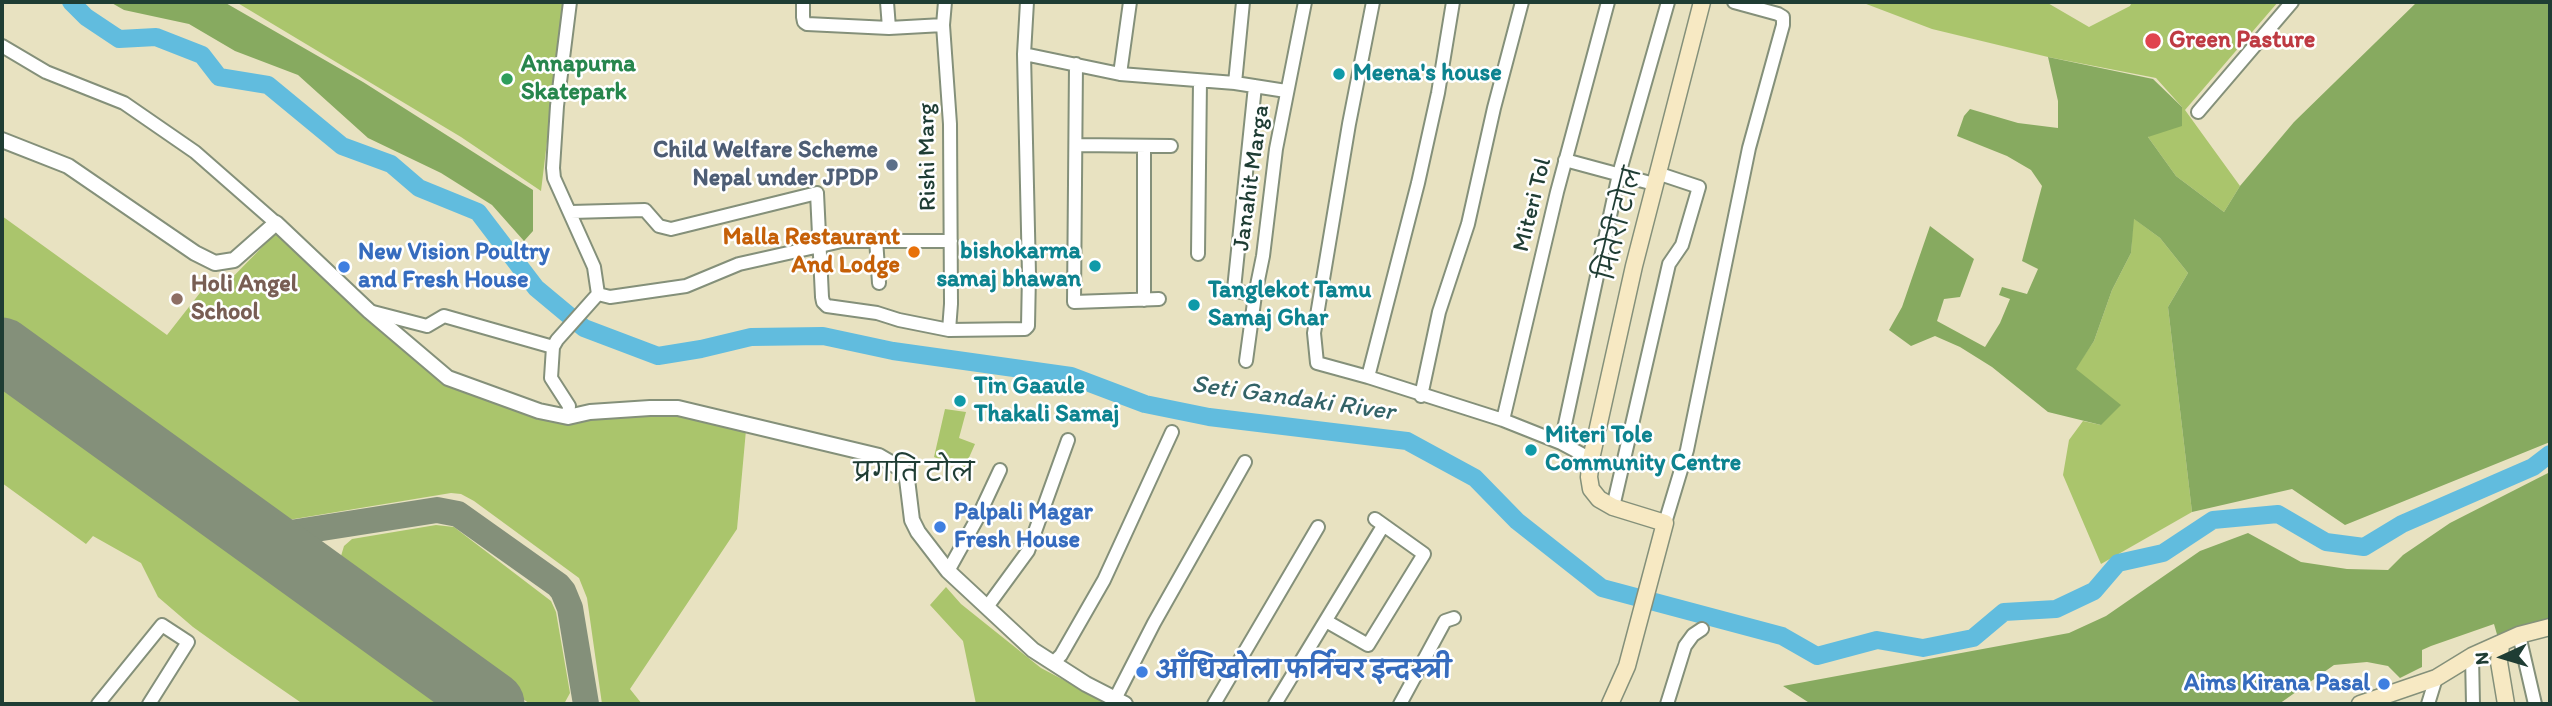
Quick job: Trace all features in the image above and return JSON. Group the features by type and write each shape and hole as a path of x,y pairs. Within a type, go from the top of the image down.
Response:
{"main road":[{"name":"मितेरी टोल","path":"1613,507 1599,499 1591,489 1591,459 1656,178 1702,2"},
{"path":"1610,704 1627,666 1665,523 1613,507"},
{"path":"2368,702 2436,678 2472,656 2519,635 2550,627"},
{"path":"2501,645 2499,662 2506,704"}],"street":[{"path":"570,2 557,106 554,178 594,267 600,298"},
{"path":"803,2 803,17 807,24 889,28 943,25"},
{"path":"887,2 889,28"},
{"name":"Rishi Marg","path":"945,2 943,25 950,124 949,330"},
{"path":"570,212 645,210 659,226 671,229 817,193 822,302 827,306 877,313 949,330 1027,328 1029,274 1024,54 1027,2"},
{"path":"1120,74 1130,2"},
{"path":"1236,83 1243,2"},
{"name":"Janahit Marga","path":"1247,361 1276,149 1305,2"},
{"path":"1373,2 1349,124 1314,333 1317,363 1503,420 1561,443 1591,459"},
{"path":"1368,377 1418,183 1438,93 1453,2"},
{"path":"1421,396 1439,312 1468,223 1522,2"},
{"name":"Miteri Tol","path":"1503,420 1565,160 1608,2"},
{"name":"मितेरी टोल","path":"1561,443 1619,174 1668,2"},
{"path":"1665,523 1687,450 1749,148 1783,25 1783,18 1777,14 1734,2"},
{"path":"2199,112 2292,2"},
{"path":"2,46 47,72 124,103 195,152 276,223 369,311 448,378 540,411 568,417 590,412 678,408 879,456 903,470 907,478 912,520 948,571 1025,643 1120,701 1154,623 1245,463"},
{"path":"1024,54 1120,74 1236,83 1286,91"},
{"path":"1076,64 1074,302 1159,299"},
{"path":"1198,254 1200,80"},
{"path":"1255,86 1234,289 1255,295"},
{"path":"2,140 68,166 195,253 215,263 234,260 276,223"},
{"path":"1076,145 1171,146"},
{"path":"1144,146 1144,300"},
{"path":"1565,160 1619,174 1699,187 1682,245 1669,264 1613,507"},
{"path":"876,239 878,283"},
{"path":"568,417 569,405 551,378 552,347 600,298 686,286 739,264 842,240 951,241"},
{"path":"369,311 427,326 444,316 552,347"},
{"path":"1054,663 1104,580 1172,432"},
{"path":"987,607 1028,551 1068,440"},
{"path":"948,571 1000,470"},
{"path":"1275,704 1326,621 1379,522 1424,554 1367,645 1326,621"},
{"path":"1214,704 1318,527"},
{"path":"1400,704 1446,621 1454,618"},
{"path":"99,704 162,625 188,642 149,704"},
{"path":"1667,704 1685,646 1693,635 1702,629"},
{"path":"2519,635 2535,704"},
{"path":"2472,656 2473,704"},
{"path":"2428,704 2436,678"}],"green space":[{"path":"110,2 224,2 363,82 533,190 533,231 524,241 492,205 441,173 368,138 298,75 235,51 189,24 124,10"},
{"path":"236,2 564,2 541,191 461,137"},
{"path":"1861,2 2046,2 2089,27 2130,6 2132,2 2278,2 2185,110 2240,186 2224,212 2176,176 2148,137 2182,107 2156,78 2048,57 1932,29"},
{"path":"2417,2 2550,2 2550,442 2345,525 2292,489 2192,512 2168,307 2188,273 2160,238 2134,219 2131,253 2112,290 2094,341 2076,369 2121,405 2101,425 2048,412 1992,367 1960,347 1935,336 1911,346 1889,330 1902,307 1930,226 1974,259 1960,297 1944,299 1937,321 1985,347 2000,323 2010,299 1999,295 2002,287 2027,294 2038,269 2022,261 2042,186 2031,170 2007,156 1957,136 1964,116 1970,109 2018,123 2058,128 2058,101 2048,57 2153,79 2182,107 2182,126 2148,137 2176,176 2224,212 2240,186 2294,122"},
{"path":"2,216 167,335 210,280 221,289 276,233 442,380 555,423 679,412 746,430 737,529 630,689 642,704 602,704 587,598 579,578 474,501 461,494 451,493 282,521 2,318"},
{"path":"2133,218 2160,238 2188,273 2168,307 2192,512 2101,564 2063,475 2069,440 2083,421 2101,425 2075,369 2094,341 2112,290 2131,253"},
{"path":"2,386 16,388 452,704 303,704 232,655 158,597 141,563 93,536 86,544 2,483"},
{"path":"945,409 966,412 959,438 975,444 964,469 934,457"},
{"path":"2550,472 2550,620 2498,638 2494,624 2431,646 2422,650 2422,667 2400,678 2388,666 2367,662 2334,665 2279,704 1811,704 1783,686 2069,633 2106,616 2200,551 2248,533 2301,562 2347,569 2388,570 2403,555 2450,523"},
{"path":"436,525 454,527 551,601 556,612 570,693 564,704 530,704 347,572 341,556 344,546 352,539"},
{"path":"946,587 961,604 1041,668 1109,704 976,704 963,641 930,605"}],"waterway":[{"name":"Seti Gandaki River","path":"71,2 86,17 119,39 156,37 202,55 219,77 268,85 342,146 391,164 419,188 478,212 536,288 584,328 658,356 751,337 823,336 893,351 1071,376 1145,404 1209,417 1407,441 1475,478 1517,521 1602,588 1782,636 1817,656 1877,640 1923,648 1973,638 2004,612 2056,609 2094,591 2118,563 2163,553 2213,520 2278,514 2326,542 2364,547 2402,524 2533,467 2550,454"}],"taxiway":[{"path":"250,530 262,534 284,534 437,510 458,514 563,591 570,608 586,704"}],"runway":[{"path":"2,350 492,704"}],"place":[{"name":"Green Pasture","path":"2153,41"},
{"name":"Meena's house","path":"1339,74"},
{"name":"Annapurna Skatepark","path":"507,79"},
{"name":"Child Welfare Scheme Nepal under JPDP","path":"892,165"},
{"name":"Malla Restaurant And Lodge","path":"914,252"},
{"name":"bishokarma samaj bhawan","path":"1095,266"},
{"name":"New Vision Poultry and Fresh House","path":"344,267"},
{"name":"Holi Angel School","path":"177,299"},
{"name":"Tanglekot Tamu Samaj Ghar","path":"1194,305"},
{"name":"Tin Gaaule Thakali Samaj","path":"960,401"},
{"name":"Miteri Tole Community Centre","path":"1531,450"},
{"name":"Palpali Magar Fresh House","path":"940,527"},
{"name":"आँधिखोला फर्निचर इन्दस्त्री","path":"1142,672"},
{"name":"Aims Kirana Pasal","path":"2384,684"}],"district":[{"name":"प्रगति टोल","path":"914,474"}]}
